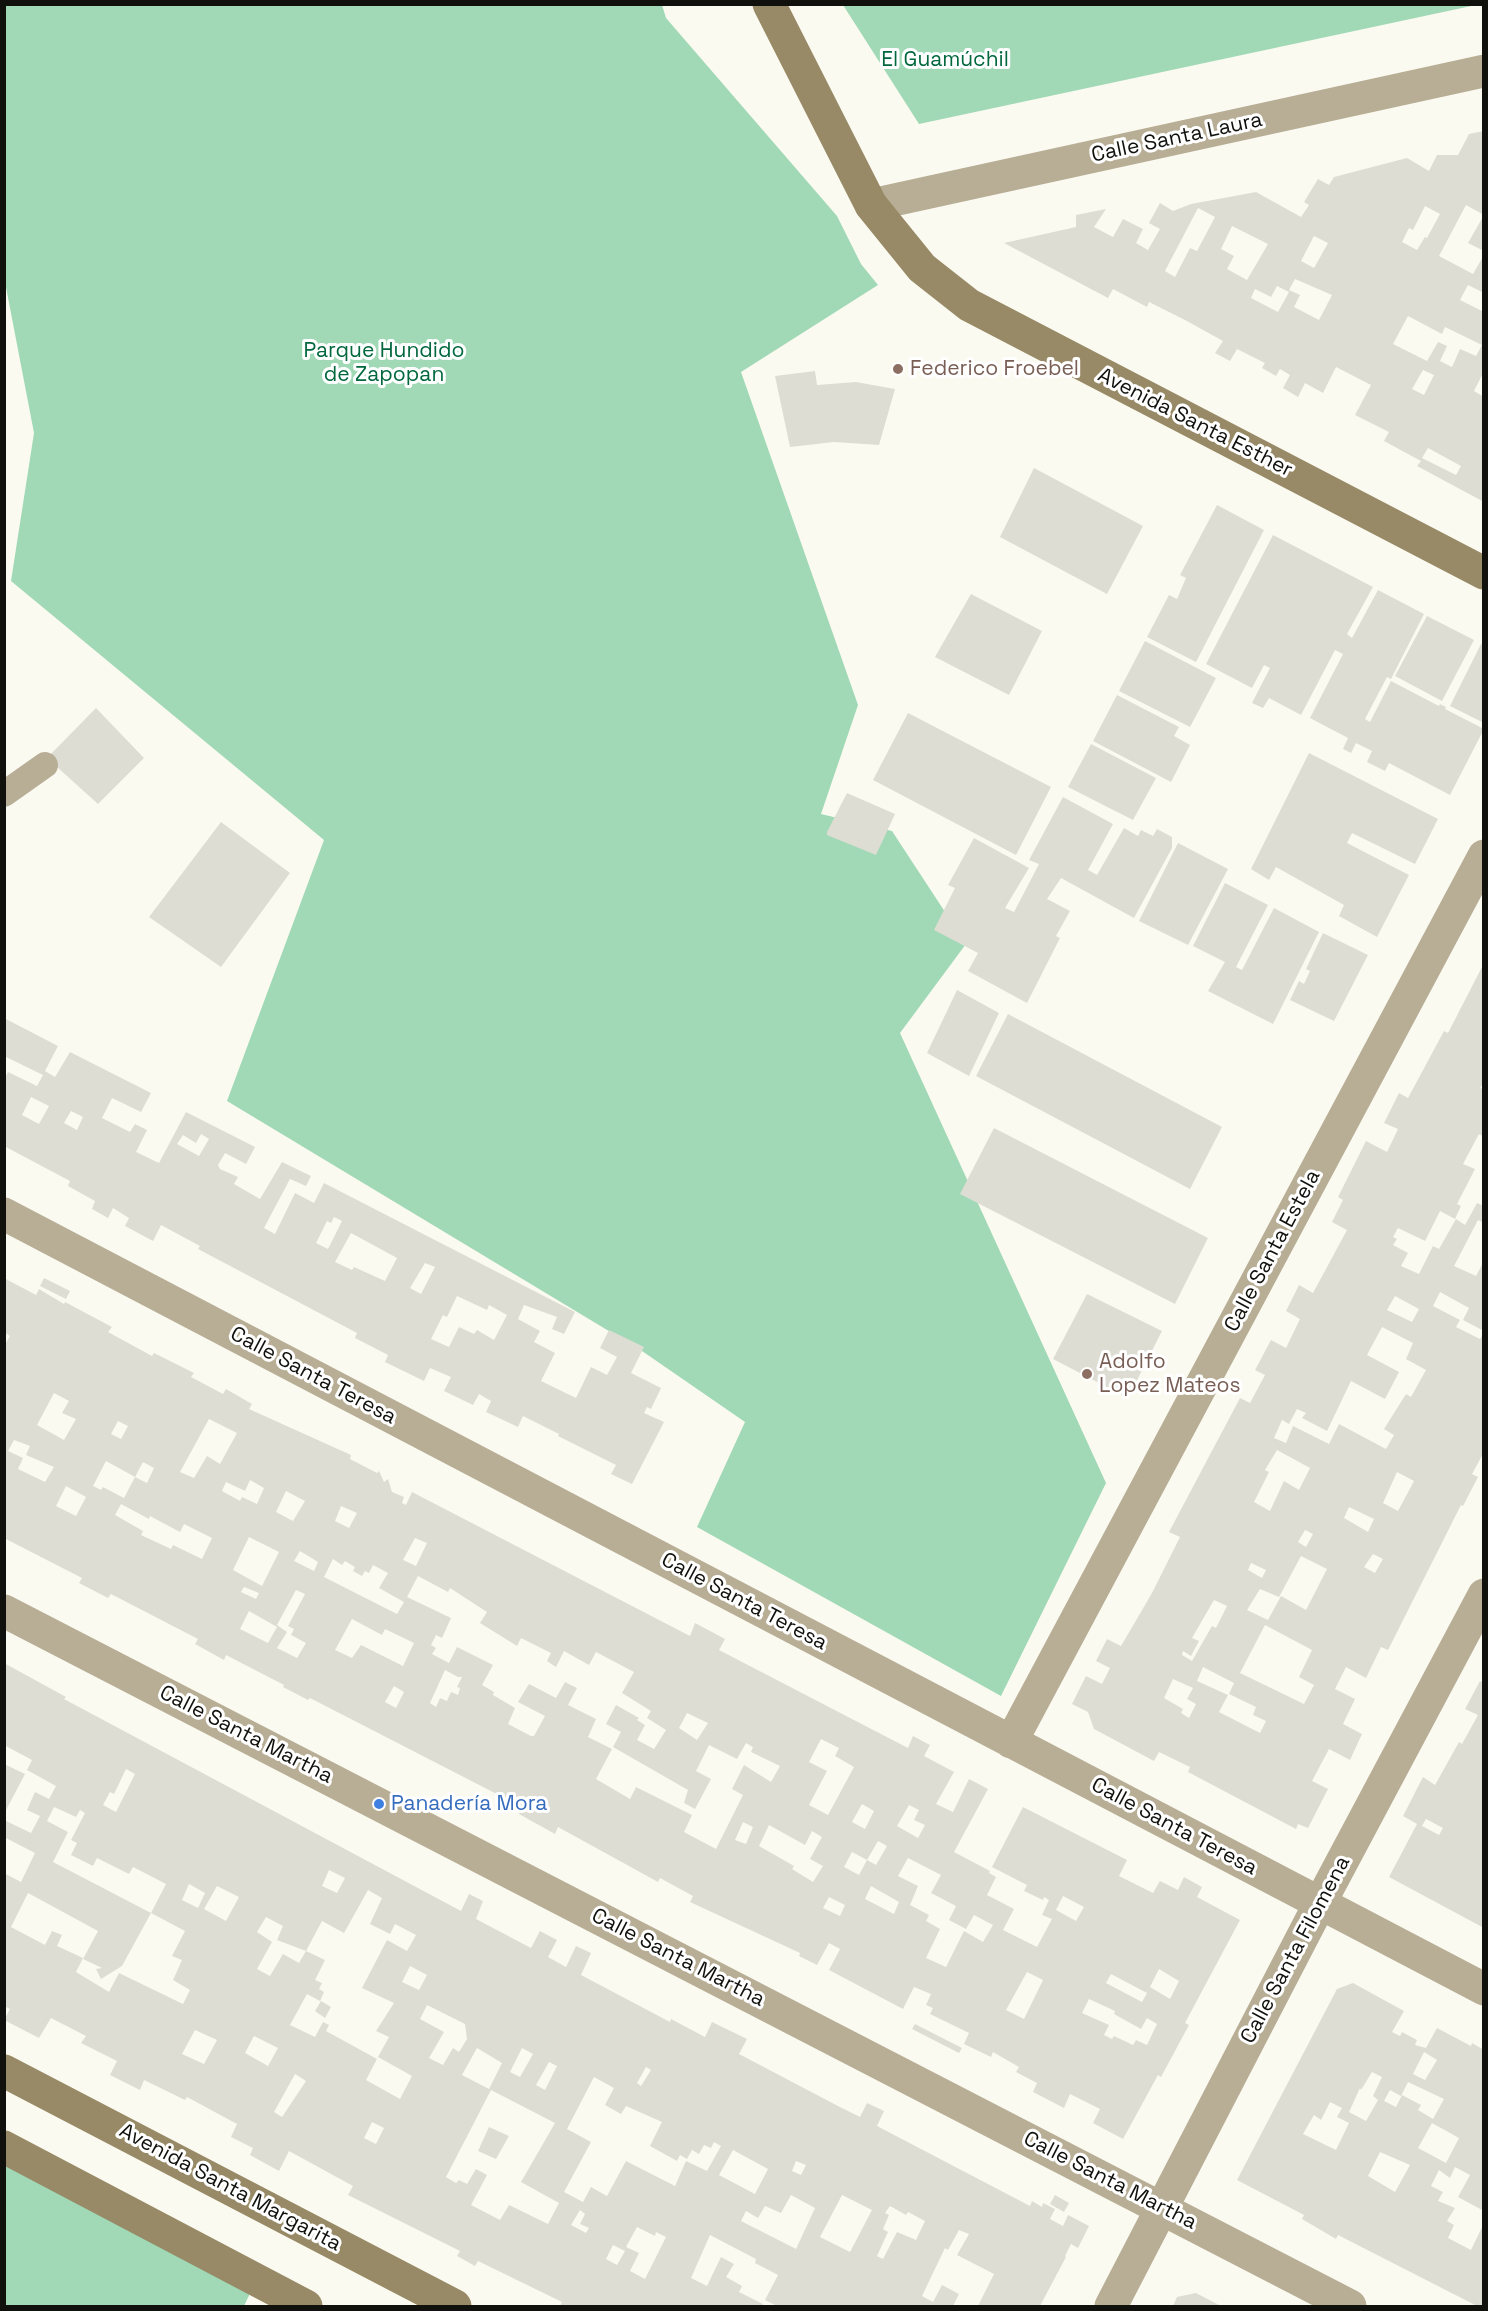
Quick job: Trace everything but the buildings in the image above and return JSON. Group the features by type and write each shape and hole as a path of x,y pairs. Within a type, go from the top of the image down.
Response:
{"street":[{"name":"Avenida Santa Esther","path":"769,4 871,205 922,268 969,306 1484,573"},
{"name":"Calle Santa Laura","path":"871,205 1477,77"},
{"name":"Calle Santa Estela","path":"1011,1742 1484,856"},
{"name":"Calle Santa Teresa","path":"4,1214 1484,1989"},
{"name":"Calle Santa Filomena","path":"1111,2307 1320,1903 1484,1595"},
{"name":"Calle Santa Martha","path":"4,1611 1161,2207 1350,2307"},
{"name":"Avenida Santa Margarita","path":"4,2070 455,2307"},
{"path":"4,2148 306,2307"}],"lane":[{"path":"4,794 45,765"}],"green space":[{"name":"Parque Hundido de Zapopan","path":"4,5 662,5 666,18 837,216 861,264 878,285 741,372 858,705 821,814 892,831 966,944 900,1033 1106,1483 1001,1696 697,1527 745,1422 642,1351 227,1101 324,840 11,581 34,433 5,282"},
{"name":"El Guamúchil","path":"843,5 1476,5 919,124"},
{"path":"4,2152 254,2285 244,2306 5,2306"}],"place":[{"name":"Federico Froebel","path":"898,369"},
{"name":"Adolfo Lopez Mateos","path":"1087,1374"},
{"name":"Panadería Mora","path":"379,1804"}]}
